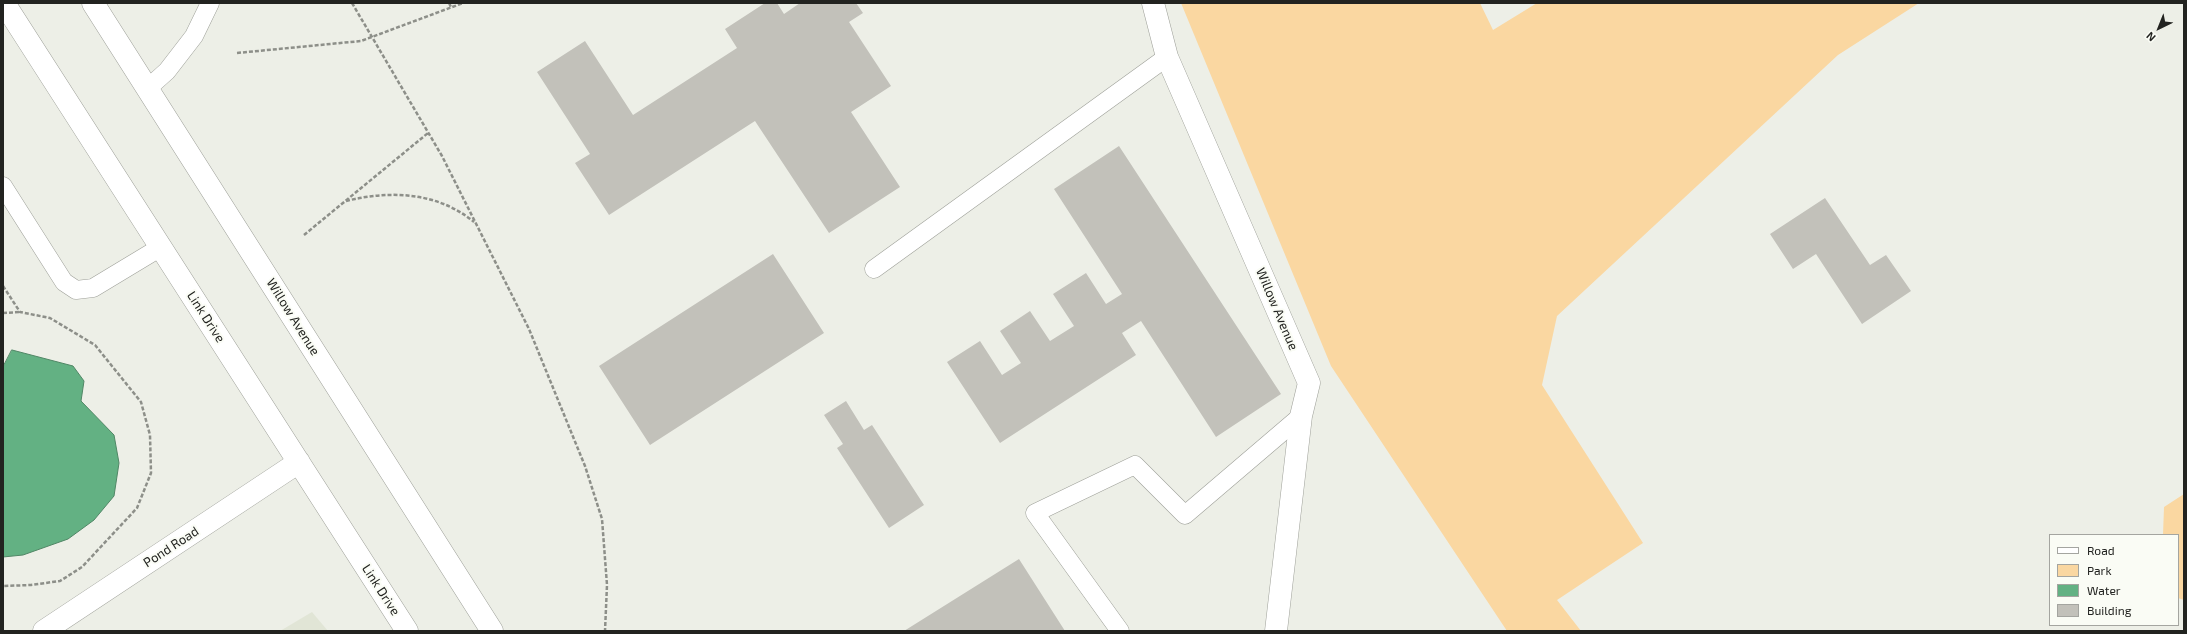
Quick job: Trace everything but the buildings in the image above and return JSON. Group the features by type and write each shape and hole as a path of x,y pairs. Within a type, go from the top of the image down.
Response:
{"street":[{"name":"Link Drive","path":"4,3 408,631"},
{"name":"Willow Avenue","path":"93,3 492,631"},
{"name":"Willow Avenue","path":"1153,3 1167,58 1309,383 1301,416 1276,631"},
{"name":"Pond Road","path":"44,631 299,462"}],"lane":[{"path":"147,88 167,71 194,36 210,3"},
{"path":"874,269 1167,58"},
{"path":"3,186 64,282 76,290 93,288 161,247"},
{"path":"1120,631 1035,513 1135,465 1185,515 1301,416"}],"path":[{"path":"352,3 428,133 476,223 529,329 585,466 602,519 606,555 607,585 605,631"},
{"path":"449,3 451,7"},
{"path":"237,53 362,41 463,3"},
{"path":"304,235 428,133"},
{"path":"345,201 365,196 397,193 447,205 462,212 476,223"},
{"path":"3,286 20,312"},
{"path":"3,313 20,312 50,318 95,345 142,402 150,435 151,473 137,508 82,567 60,581 31,585 3,586"}],"shaded area":[{"path":"312,612 328,631 280,631"}],"green space":[{"path":"1181,3 1480,3 1493,30 1537,3 1919,3 1838,55 1557,316 1542,385 1643,543 1557,600 1581,631 1507,631 1331,366"},
{"path":"2184,494 2184,600 2179,598 2179,534 2163,534 2164,507"}],"water":[{"path":"12,350 73,366 84,381 81,401 114,435 119,463 114,496 94,520 68,539 23,555 3,557 3,367"}]}
